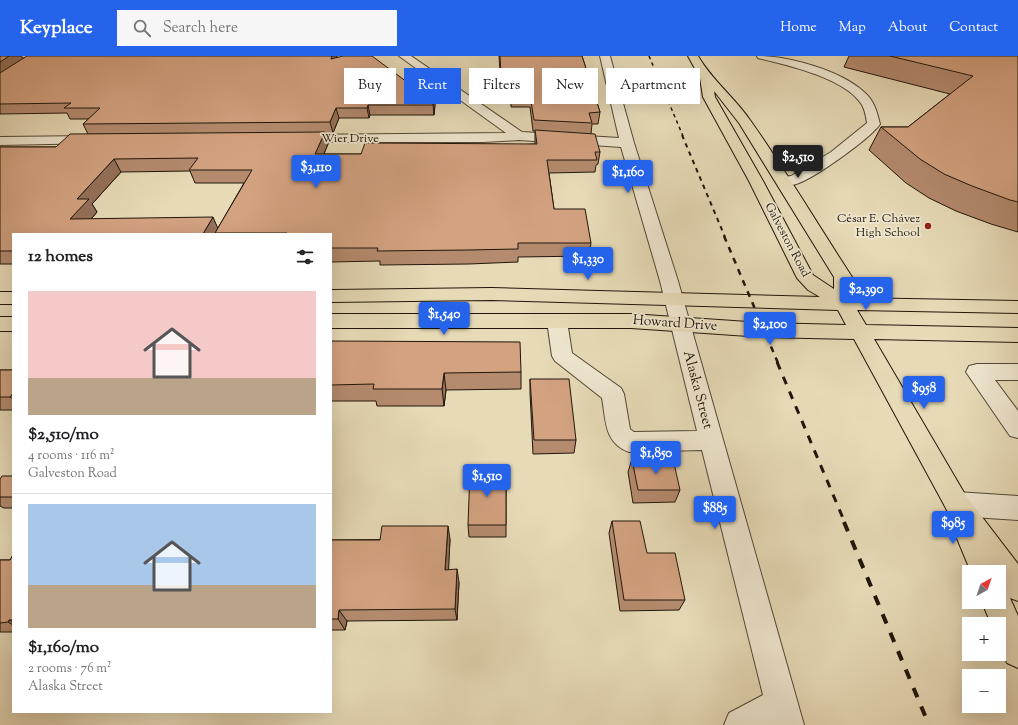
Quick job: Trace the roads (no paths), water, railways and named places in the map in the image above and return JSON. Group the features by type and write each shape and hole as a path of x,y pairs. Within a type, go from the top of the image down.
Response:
{"main road":[{"name":"Galveston Road","path":"693,56 704,75 726,97 754,136 843,277 844,304"},
{"name":"Galveston Road","path":"704,75 708,97 756,181 806,278 815,286 844,304 957,504 982,565"},
{"path":"729,136 754,136"},
{"name":"Howard Drive","path":"332,296 492,294 844,304 1018,307"},
{"path":"0,298 12,298"},
{"name":"Howard Drive","path":"332,321 631,321 680,325 861,333 1018,335"},
{"path":"0,324 12,324"},
{"name":"Galveston Road","path":"957,504 1018,587"},
{"path":"1001,609 1018,652"}],"street":[{"path":"404,56 519,136"},
{"name":"Alaska Street","path":"605,56 627,143 673,299 784,714"},
{"path":"762,56 820,73 847,84 867,102 874,124 836,155 813,170 795,180 783,180"},
{"name":"Wier Drive","path":"286,139 484,138 519,136 627,143"},
{"path":"0,141 103,140"},
{"path":"557,321 562,356 613,394 619,433 629,442 711,440"},
{"path":"1018,372 977,372 1008,401 1018,429"},
{"path":"957,504 1018,508"},
{"path":"741,725 784,714"}],"railway":[{"path":"649,56 683,136"},
{"path":"682,135 725,237"},
{"path":"724,236 778,363"},
{"path":"777,362 845,523"},
{"path":"844,522 929,725"}],"place":[{"name":"César E. Chávez High School","path":"928,226"}]}
